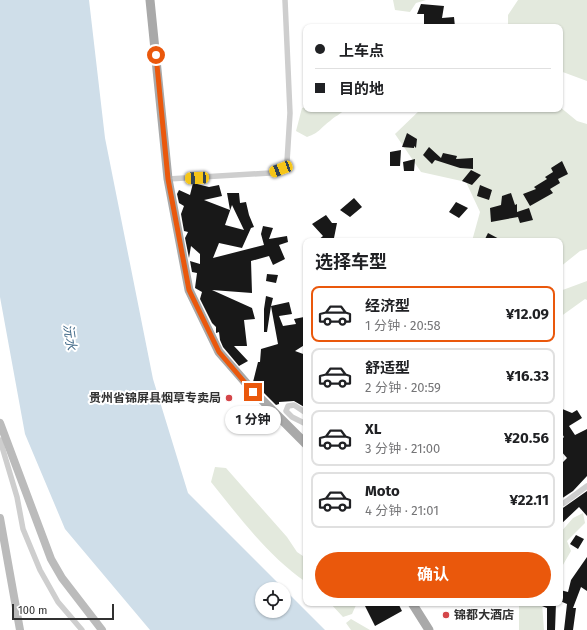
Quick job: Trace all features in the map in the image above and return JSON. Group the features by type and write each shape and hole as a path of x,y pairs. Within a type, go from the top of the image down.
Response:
{"main road":[{"path":"150,0 168,179 189,290 219,352 253,392 303,441"},
{"path":"414,606 429,630"}],"street":[{"path":"168,179 270,174 281,169 287,162 290,113 285,0"},
{"path":"303,411 294,406 288,406 286,411 292,417 303,422"},
{"path":"0,423 51,559 62,578 102,630"},
{"path":"0,440 17,497 23,529 40,570 58,602 82,630"},
{"path":"563,503 587,486"},
{"path":"0,518 20,630"}],"shaded area":[{"path":"393,0 426,0 416,3 410,12 395,10"},
{"path":"518,0 587,0 587,81 563,72 563,24 508,24 508,15"},
{"path":"302,108 303,112 342,112 318,132 307,137 296,131"},
{"path":"563,109 577,121 587,124 587,249 580,251 563,265 563,238 473,238 480,212 466,182 421,172 395,134 418,112 563,112"},
{"path":"587,281 587,300 585,299 563,315 563,290"},
{"path":"215,467 226,468 287,537 297,552 303,556 303,580 292,572 255,536 211,482"},
{"path":"583,513 585,523 567,541 571,551 563,565 563,530 573,518"},
{"path":"333,606 356,606 352,614 343,617"},
{"path":"519,606 542,606 544,630 519,630"},
{"path":"351,619 370,630 351,630 346,623"}],"water":[{"name":"沅水","path":"0,0 89,0 105,138 153,379 188,493 277,582 255,582 255,618 291,618 291,596 325,630 150,630 65,529 25,434 0,297"}],"building":[{"path":"421,4 444,6 442,18 454,17 455,24 424,24 424,14 417,14"},
{"path":"407,133 417,139 416,148 414,146 414,148 402,147"},
{"path":"429,147 441,158 443,153 457,156 456,159 473,158 473,169 460,168 435,160 432,164 423,155"},
{"path":"401,150 400,166 390,166 390,152"},
{"path":"415,159 414,171 404,171 403,162"},
{"path":"562,161 568,174 558,179 560,183 550,189 553,193 530,206 523,194 536,189 534,187 547,179 545,177 553,172 551,168"},
{"path":"471,170 481,175 472,185 462,181"},
{"path":"193,183 209,187 219,185 222,196 204,200 230,210 227,193 239,193 240,203 246,202 254,227 251,228 242,248 219,243 213,258 264,245 261,234 263,226 273,228 269,239 287,236 288,242 279,245 285,259 273,265 269,256 251,261 252,293 212,290 252,308 255,319 244,320 247,346 234,346 248,361 239,366 223,347 219,332 216,333 216,327 212,323 200,299 202,292 195,288 197,273 192,272 190,261 200,264 200,254 191,246 189,258 185,238 188,232 184,231 181,214 184,206 179,203 177,194 179,190 190,195","holes":["232,205 244,230 225,225"]},
{"path":"480,185 492,190 489,200 477,196"},
{"path":"511,193 515,205 517,204 517,212 529,208 533,220 520,223 518,217 491,222 490,208 501,205 502,196"},
{"path":"354,198 362,207 350,217 340,210"},
{"path":"456,202 468,208 459,218 449,212"},
{"path":"326,215 332,223 337,223 334,238 321,238 323,236 312,224"},
{"path":"488,233 497,238 486,238"},
{"path":"267,274 278,275 276,283 266,281"},
{"path":"266,296 273,298 267,332 264,332 264,309"},
{"path":"289,302 292,314 279,316 283,326 296,324 294,319 303,317 303,346 295,351 303,354 303,406 294,401 279,402 279,404 276,405 253,382 258,362 260,362 261,349 278,344 271,306"},
{"path":"563,409 572,413 577,410 582,418 569,426 575,435 587,429 587,476 573,491 563,498 563,462 567,458 563,453"},
{"path":"587,491 587,516 579,507 563,522 563,508"},
{"path":"576,535 584,539 578,549 570,544"},
{"path":"587,557 587,591 581,587 573,608 576,608 573,630 564,630 567,604 563,602 563,591 568,592 571,580"},
{"path":"365,606 400,606 402,611 375,626"},
{"path":"542,606 556,606 555,630 547,630 547,608"}],"place":[{"name":"贵州省锦屏县烟草专卖局","path":"229,398"},
{"name":"锦都大酒店","path":"446,615"}],"route":[{"path":"156,55 168,179 189,290 219,352 253,392"}]}
